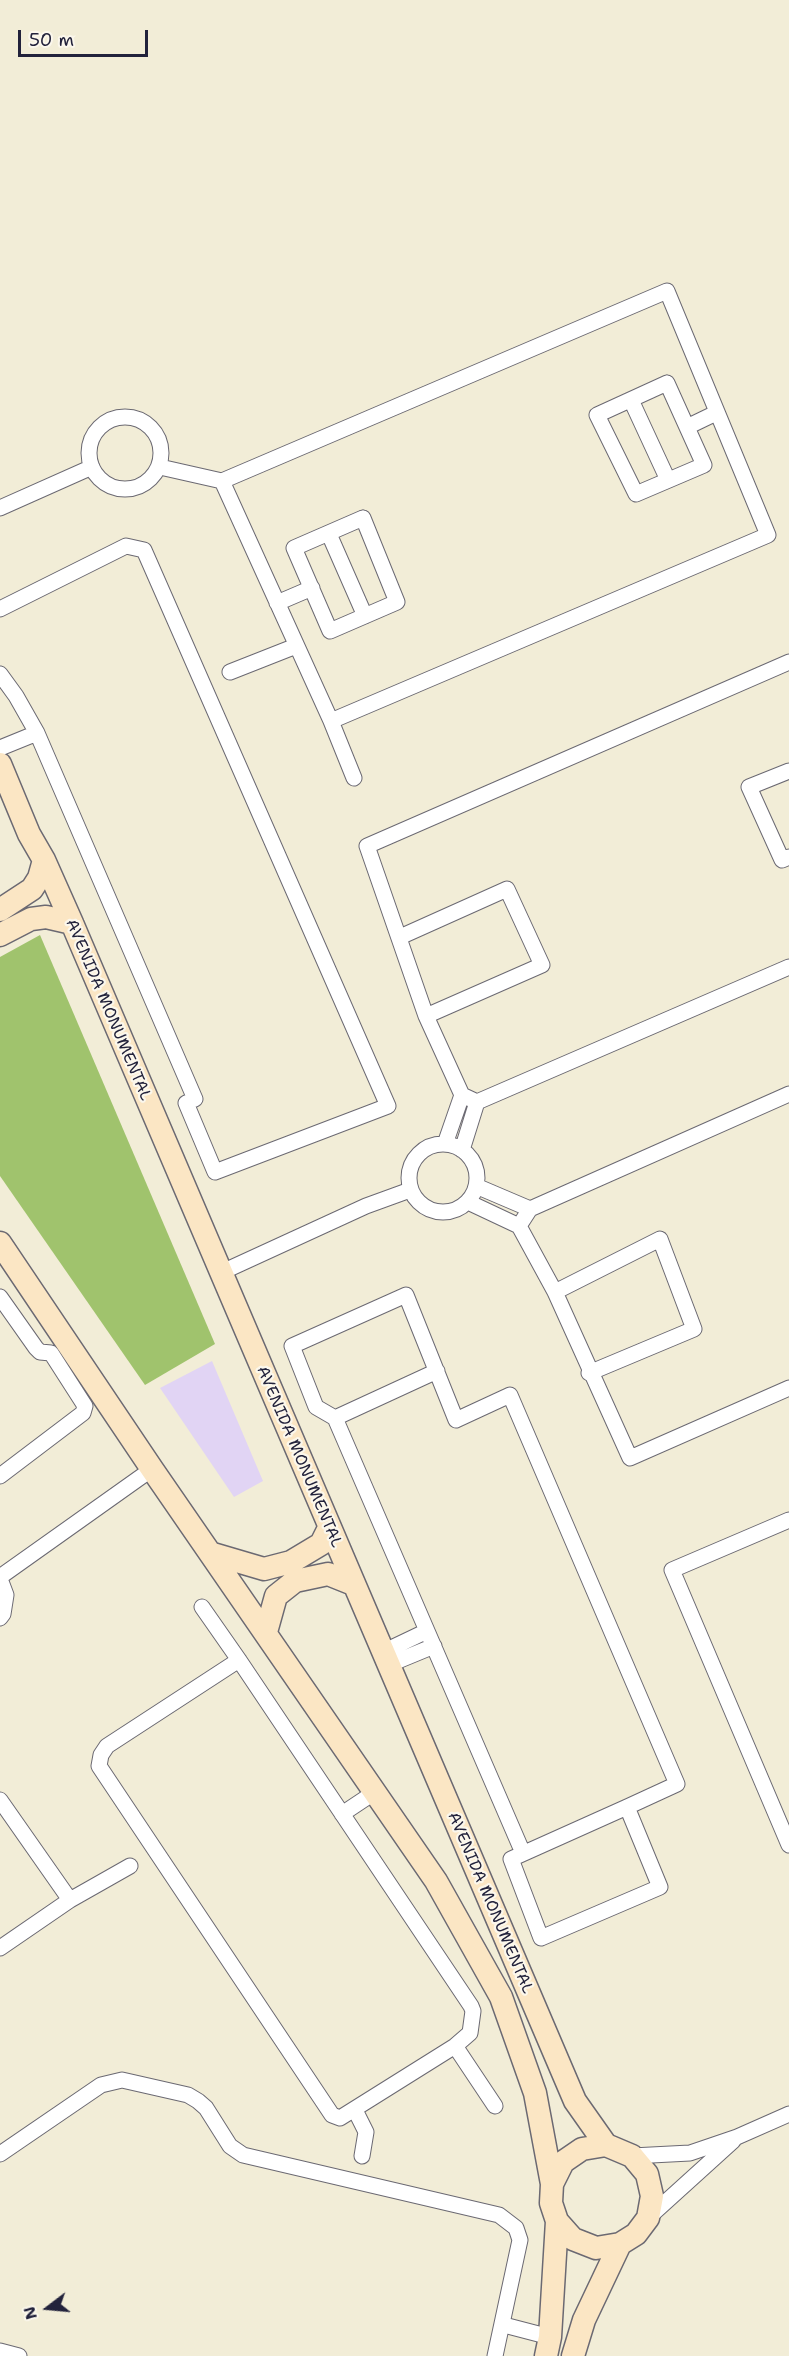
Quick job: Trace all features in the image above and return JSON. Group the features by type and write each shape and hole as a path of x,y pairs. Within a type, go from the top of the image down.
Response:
{"street":[{"path":"160,467 222,481 668,291 768,536 331,721"},
{"path":"668,383 687,427 704,465 636,494 597,416 668,383"},
{"path":"631,400 668,480"},
{"path":"687,427 716,413"},
{"path":"125,415 142,420 156,432 162,448 160,467 152,478 140,487 126,489 112,487 100,479 92,467 88,449 94,432 107,420 125,415"},
{"path":"0,508 92,467"},
{"path":"222,481 331,721 354,778"},
{"path":"363,518 397,602 330,631 294,548 329,534 363,518"},
{"path":"329,534 365,616"},
{"path":"0,609 126,546 144,550 388,1106 215,1172 186,1103 195,1099 37,733 16,696 0,674"},
{"path":"278,603 312,588"},
{"path":"230,672 296,646"},
{"path":"445,1144 462,1095 426,1016 367,846 789,662"},
{"path":"0,748 37,733"},
{"name":"AVENIDA MONUMENTAL","path":"0,764 29,834 44,860 72,923 575,2101 606,2145"},
{"path":"789,771 749,787 782,860 789,857"},
{"path":"0,910 32,889 39,878 44,860"},
{"path":"400,937 507,889 542,965 426,1016"},
{"path":"0,935 39,918 57,918 72,923"},
{"path":"462,1095 477,1101 789,967"},
{"path":"519,1226 530,1209 789,1094"},
{"path":"462,1150 477,1101"},
{"path":"445,1144 462,1150 471,1158 478,1175 476,1186 468,1202 444,1214 425,1209 410,1190 409,1178 413,1162 424,1150 445,1144"},
{"path":"476,1186 530,1209"},
{"path":"220,1273 366,1206 410,1190"},
{"path":"468,1202 519,1226 555,1292 589,1373 630,1458 789,1388"},
{"path":"555,1292 660,1239 694,1329 589,1373"},
{"name":"AVENIDA MONUMENTAL","path":"0,1243 152,1469 213,1554 436,1881 501,1997 535,2093 552,2184"},
{"path":"523,1853 335,1418 316,1407 292,1346 406,1295 456,1420 510,1395 677,1784 627,1807 523,1853 511,1858 541,1938 660,1887 627,1807"},
{"path":"0,1297 36,1348 40,1352 51,1353 85,1406 83,1413 0,1476"},
{"path":"335,1418 437,1371"},
{"path":"0,1618 3,1614 6,1595 0,1578 152,1469"},
{"path":"789,1520 672,1570 789,1845"},
{"path":"213,1554 264,1569 291,1562 321,1544 329,1528"},
{"path":"266,1632 276,1596 295,1581 328,1574 353,1584"},
{"path":"202,1606 471,2006 472,2028 455,2046 340,2118 332,2115 99,1766 101,1755 107,1746 238,1660"},
{"path":"385,1659 427,1631"},
{"path":"385,1659 434,1646"},
{"path":"342,1814 375,1792"},
{"path":"0,1800 70,1900"},
{"path":"0,1948 70,1900 130,1866"},
{"path":"455,2046 495,2106"},
{"path":"0,2154 101,2085 122,2080 188,2095 206,2108 230,2146 243,2155 499,2215 510,2221 520,2240 504,2325 495,2356"},
{"path":"355,2110 366,2132 362,2156"},
{"path":"504,2325 548,2346 556,2221 551,2203 552,2184 563,2162 582,2149 606,2145 632,2156 690,2152 737,2137 789,2114"},
{"path":"556,2221 573,2239 596,2248 620,2244 636,2234 648,2218 737,2137"},
{"path":"632,2156 647,2174 650,2185 652,2196 648,2218"},
{"path":"573,2356 584,2320 620,2244"},
{"path":"0,2351 19,2356"}],"shaded area":[{"path":"212,1361 263,1481 234,1497 160,1388"}],"green space":[{"path":"40,935 215,1344 145,1385 0,1176 0,957"}]}
